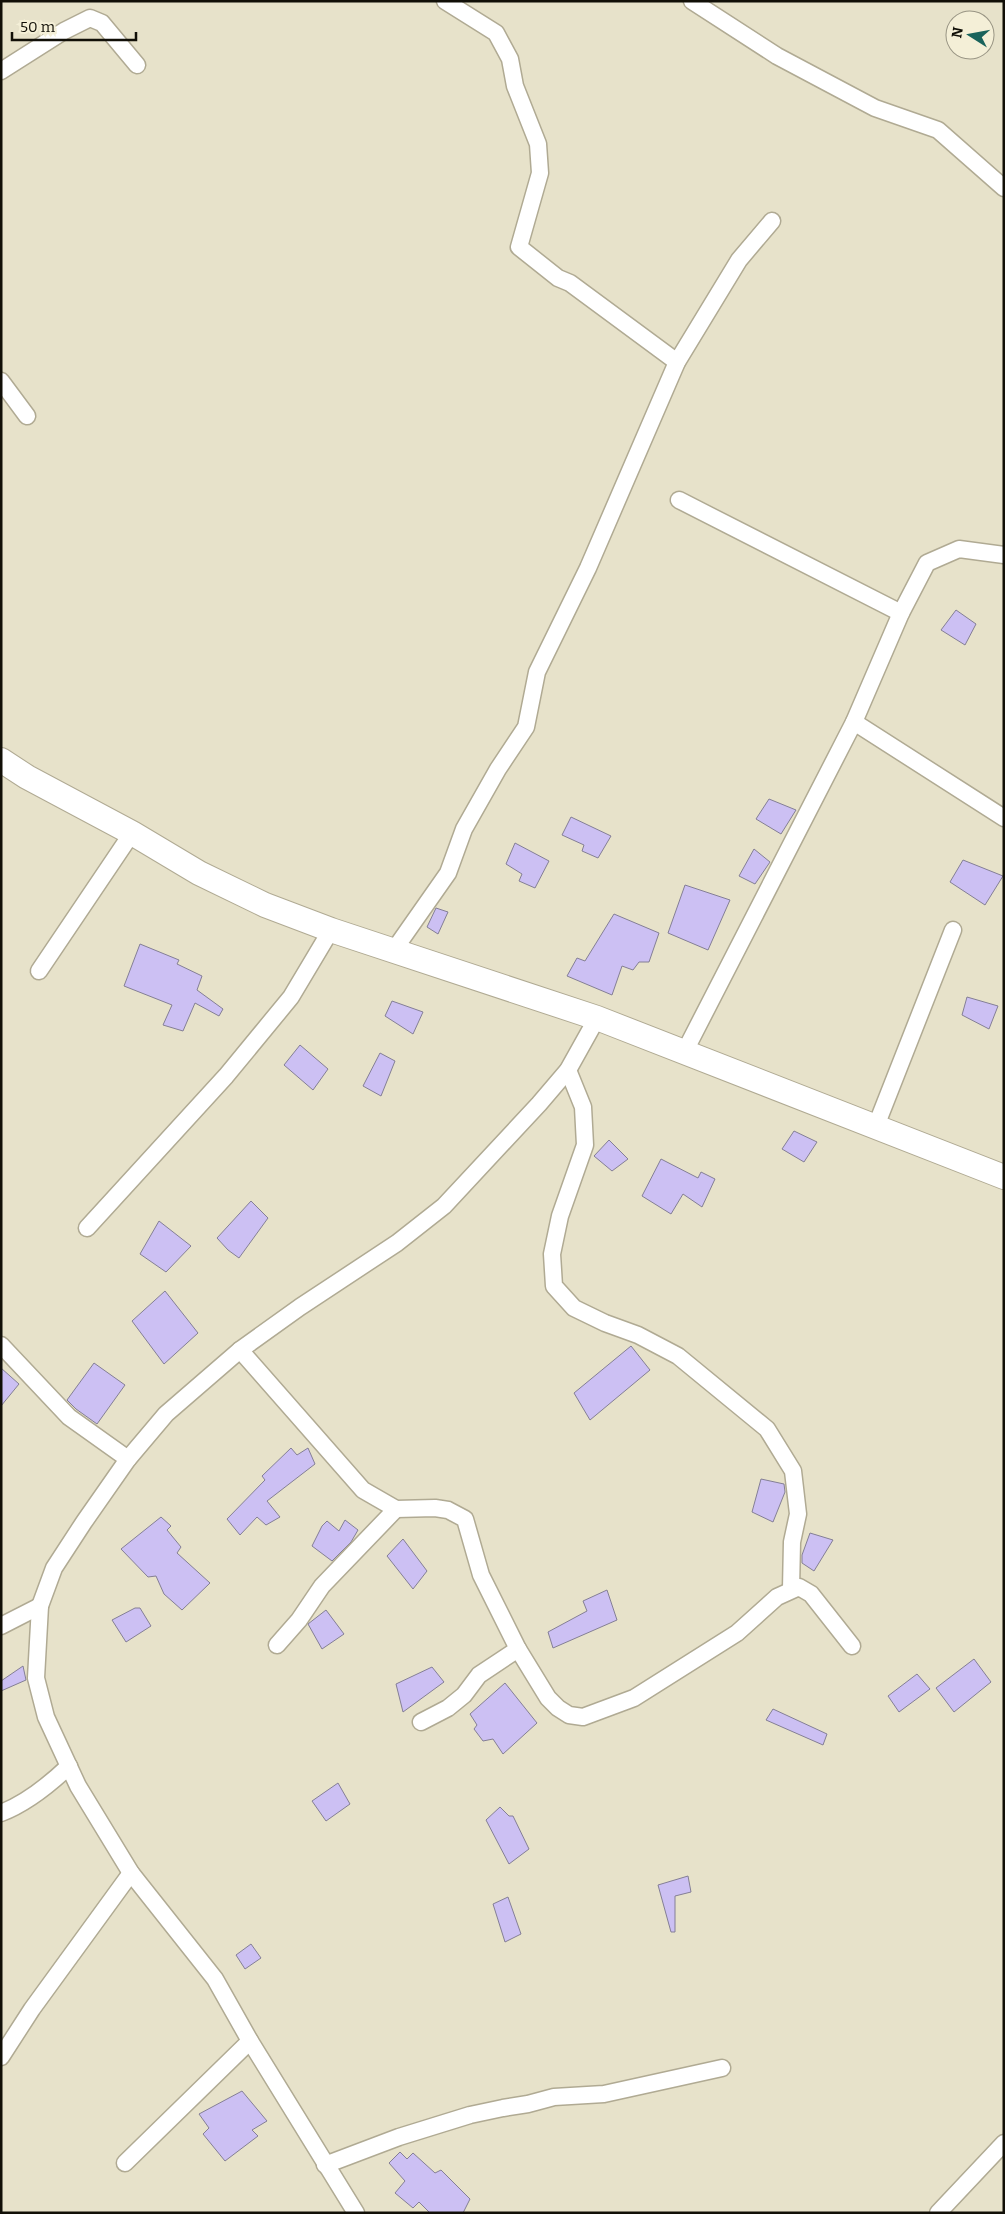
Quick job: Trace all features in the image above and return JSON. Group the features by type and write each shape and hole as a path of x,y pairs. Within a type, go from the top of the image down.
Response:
{"main road":[{"path":"1,760 27,777 132,832 225,887 331,930 597,1018 1004,1177"}],"street":[{"path":"445,1 496,33 510,59 515,86 538,144 540,173 519,247 558,278 570,283 677,362"},
{"path":"692,1 777,56 875,108 938,130 1004,188"},
{"path":"1,71 64,31 90,18 102,23 136,65"},
{"path":"394,950 448,873 464,829 498,769 526,727 537,672 588,568 677,362 739,260 772,221"},
{"path":"1,381 27,416"},
{"path":"679,500 901,613"},
{"path":"685,1051 854,722 901,613 928,563 959,549 1004,555"},
{"path":"854,722 1004,818"},
{"path":"39,971 132,832"},
{"path":"87,1228 238,1062 291,997 331,930"},
{"path":"876,1126 953,930"},
{"path":"356,2213 250,2041 215,1979 132,1873 78,1786 46,1717 36,1678 40,1606 54,1568 128,1459 166,1414 240,1350 300,1307 397,1243 444,1206 568,1070 597,1018"},
{"path":"568,1070 583,1107 584,1145 560,1216 552,1254 554,1286 574,1308 605,1324 638,1335 678,1356 767,1429 794,1471 798,1514 792,1542 791,1589"},
{"path":"1,1345 69,1417 128,1459"},
{"path":"240,1350 363,1490 396,1509 436,1508 448,1510 465,1519 481,1575 518,1650 548,1698 558,1708 570,1715 584,1717 634,1698 738,1632 777,1597 799,1587 812,1594 852,1646"},
{"path":"277,1645 300,1620 322,1586 396,1509"},
{"path":"1,1626 40,1606"},
{"path":"421,1722 448,1708 464,1695 479,1675 518,1650"},
{"path":"1,1813 16,1807 49,1785 69,1766"},
{"path":"1,2057 32,2008 132,1873"},
{"path":"125,2163 250,2041"},
{"path":"325,2165 399,2137 470,2116 554,2097 604,2094 722,2068"},
{"path":"938,2213 1004,2143"}],"building":[{"path":"956,610 976,624 965,645 941,630"},
{"path":"769,799 796,810 781,834 756,819"},
{"path":"571,817 611,836 598,858 582,851 584,845 562,835"},
{"path":"515,843 549,861 535,888 519,881 522,874 506,864"},
{"path":"754,849 770,862 755,884 739,876"},
{"path":"963,860 1003,876 985,905 950,882"},
{"path":"685,885 730,900 708,950 668,933"},
{"path":"436,908 448,912 438,934 427,927"},
{"path":"614,914 659,933 649,962 639,962 633,970 622,966 612,995 567,976 577,958 585,961"},
{"path":"140,944 179,960 177,964 202,976 197,990 223,1009 219,1016 195,1003 183,1031 163,1025 172,1005 124,986"},
{"path":"967,997 998,1006 989,1029 962,1015"},
{"path":"392,1001 423,1012 413,1034 385,1016"},
{"path":"300,1045 328,1069 313,1090 284,1065"},
{"path":"380,1053 395,1061 381,1096 363,1086"},
{"path":"794,1131 817,1142 804,1162 782,1149"},
{"path":"609,1140 628,1159 612,1171 594,1156"},
{"path":"661,1159 698,1178 701,1172 715,1179 702,1207 683,1194 671,1214 642,1196"},
{"path":"251,1201 268,1218 239,1258 217,1238"},
{"path":"159,1221 191,1246 166,1272 140,1254"},
{"path":"165,1291 198,1333 164,1364 132,1321"},
{"path":"631,1346 650,1370 590,1420 574,1393"},
{"path":"94,1363 125,1385 97,1424 67,1400"},
{"path":"1,1368 19,1384 1,1406"},
{"path":"291,1448 297,1455 308,1448 315,1464 267,1501 280,1517 266,1525 257,1517 240,1535 227,1519 265,1480 262,1476"},
{"path":"761,1479 784,1484 785,1492 773,1522 752,1512"},
{"path":"161,1517 171,1526 167,1530 181,1547 177,1553 210,1583 182,1610 164,1594 156,1576 148,1577 121,1549"},
{"path":"345,1520 358,1530 351,1542 332,1561 312,1546 322,1526 327,1521 339,1531"},
{"path":"810,1533 833,1540 814,1571 802,1563 802,1555"},
{"path":"403,1539 427,1571 413,1589 387,1556"},
{"path":"607,1590 617,1620 553,1648 548,1632 587,1611 583,1601"},
{"path":"135,1608 140,1608 151,1626 126,1642 112,1620"},
{"path":"326,1610 344,1634 322,1649 308,1624"},
{"path":"974,1659 991,1682 954,1712 936,1688"},
{"path":"23,1666 26,1680 1,1691 1,1681"},
{"path":"432,1667 444,1682 403,1712 396,1684"},
{"path":"917,1674 930,1689 899,1712 888,1696"},
{"path":"505,1683 537,1723 503,1754 493,1739 483,1741 474,1729 477,1725 470,1714"},
{"path":"773,1709 827,1734 823,1745 766,1720"},
{"path":"338,1783 350,1804 326,1821 312,1801"},
{"path":"500,1807 509,1816 513,1816 529,1849 509,1864 486,1820"},
{"path":"688,1876 691,1892 675,1896 675,1932 671,1932 658,1885"},
{"path":"508,1897 521,1934 505,1942 493,1904"},
{"path":"251,1944 261,1958 245,1969 236,1955"},
{"path":"242,2091 267,2121 252,2130 258,2136 225,2161 203,2134 209,2128 199,2114"},
{"path":"400,2152 407,2159 413,2153 435,2173 441,2170 470,2199 463,2213 430,2213 419,2202 413,2208 395,2193 405,2181 389,2163"}]}
